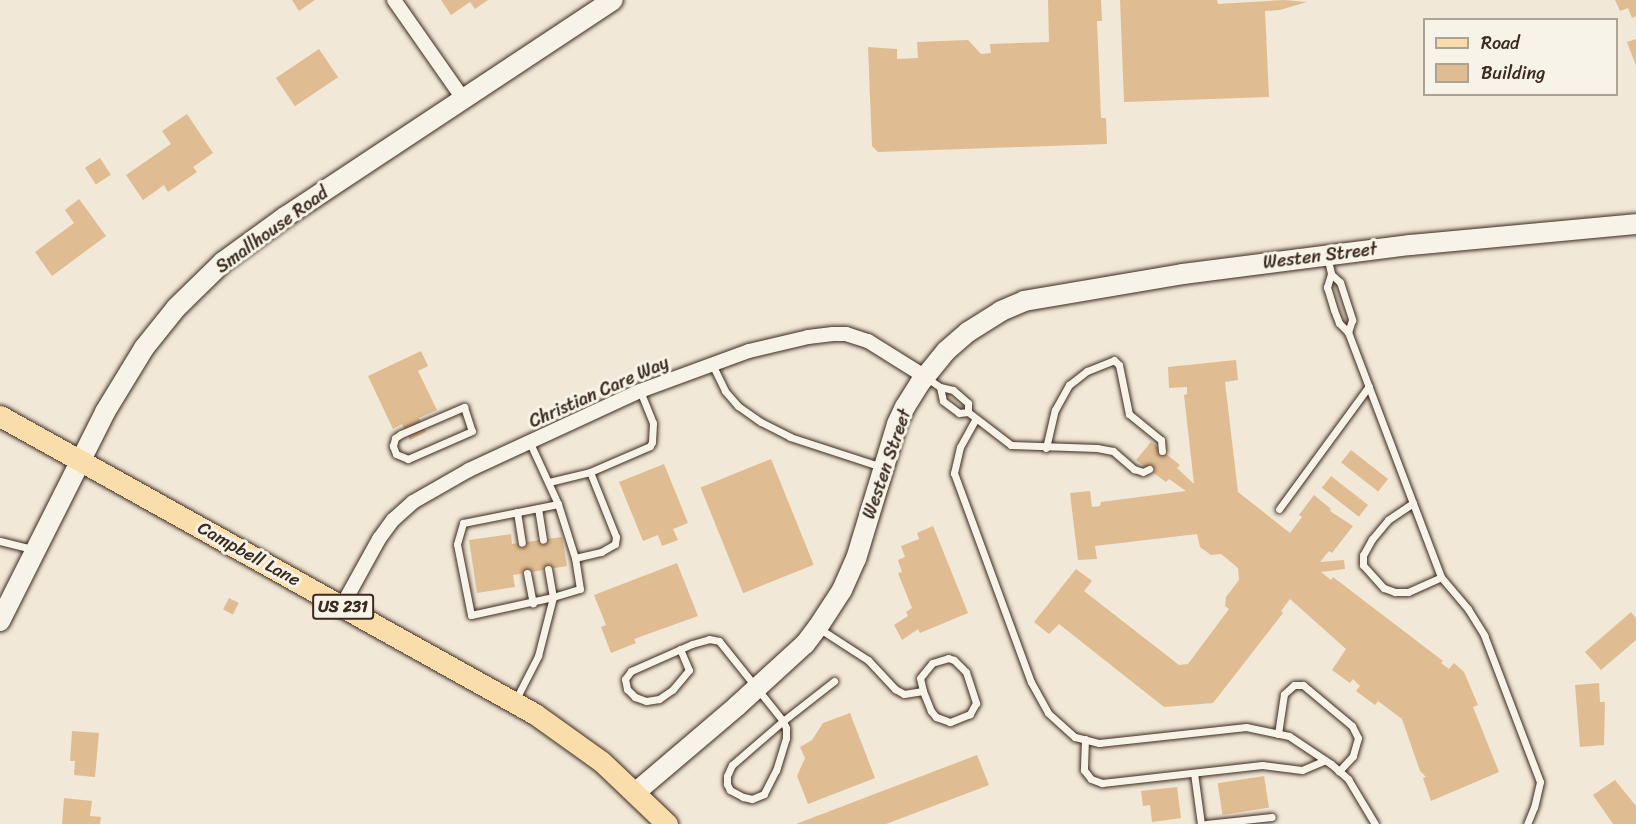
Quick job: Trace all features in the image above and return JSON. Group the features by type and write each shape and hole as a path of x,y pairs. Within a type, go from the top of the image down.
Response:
{"main road":[{"name":"Campbell Lane","path":"0,416 514,703 569,737 636,792 667,824"}],"street":[{"path":"394,0 464,100"},
{"name":"Smallhouse Road","path":"0,621 80,460 144,348 176,308 224,262 324,191 614,0"},
{"name":"Westen Street","path":"1473,240 1636,210"},
{"name":"Westen Street","path":"636,792 756,689 805,644 818,627 851,572 897,424 932,382 968,332 1001,311 1024,301 1096,286 1327,255 1636,224"},
{"name":"Christian Care Way","path":"342,606 379,539 393,520 413,502 439,486 530,441 640,391 712,363 749,351 808,337 846,334 878,347 932,382"}],"lane":[{"path":"1327,255 1331,274 1327,287 1339,323 1348,332 1442,577 1468,609 1484,635 1540,783 1527,824"},
{"path":"1331,274 1340,282 1352,320 1348,332"},
{"path":"1046,448 1055,410 1069,385 1087,371 1114,360 1119,366 1129,414 1161,440 1162,451"},
{"path":"712,363 725,391 738,406 761,422 790,437 884,468"},
{"path":"932,382 943,401 959,413 968,412"},
{"path":"932,382 953,390 968,403 968,412 975,420 1011,446 1096,448 1113,451 1134,469 1143,472 1149,469"},
{"path":"1279,510 1369,386"},
{"path":"549,482 590,472 650,446 653,423 640,391"},
{"path":"464,407 472,431 408,459 396,454 395,438 400,434 464,407"},
{"path":"975,420 960,447 954,473 1031,682 1048,713 1075,737 1099,742 1246,727 1289,736 1325,760 1348,779 1375,824"},
{"path":"530,441 558,504 575,558 580,589 533,603 471,615 457,544 463,523 558,504"},
{"path":"575,558 601,552 615,544 616,537 590,472"},
{"path":"1413,503 1388,520 1372,539 1363,555 1363,565 1384,588 1395,592 1408,592 1442,577"},
{"path":"538,508 543,540"},
{"path":"517,512 522,543"},
{"path":"0,541 35,549"},
{"path":"514,703 538,656 553,597 548,569"},
{"path":"527,573 533,603"},
{"path":"818,627 868,660 895,689 904,694 924,691"},
{"path":"680,649 689,670 672,690 659,699 646,701 627,689 625,679 631,671 680,649 709,639 719,641 783,721 786,728 786,738 776,770 764,794 752,799 735,794 727,784 727,776 732,765 783,721 834,681"},
{"path":"948,658 960,664 966,672 976,703 970,714 950,722 936,717 931,711 924,691 920,678 924,671 932,663 948,658"},
{"path":"1278,734 1284,694 1294,685 1303,685 1352,726 1358,738 1353,756 1338,771"},
{"path":"1085,739 1084,770 1091,779 1102,783 1262,765 1302,770 1325,760"},
{"path":"1194,773 1201,824"},
{"path":"1206,824 1272,817"}],"building":[{"path":"292,0 315,0 299,11"},
{"path":"441,0 488,0 475,9 470,2 451,15"},
{"path":"1048,0 1101,0 1102,21 1097,21 1101,118 1106,118 1107,144 878,152 872,146 868,47 897,49 897,59 918,58 917,42 968,40 981,54 991,53 990,44 1049,42"},
{"path":"1120,0 1217,0 1218,4 1284,0 1307,2 1280,10 1265,11 1269,97 1124,102"},
{"path":"1615,0 1636,0 1636,16 1632,18 1628,8 1620,11"},
{"path":"1636,39 1636,66 1627,42"},
{"path":"319,49 338,77 295,106 276,78"},
{"path":"187,114 213,153 193,167 197,172 168,192 164,185 143,200 126,175 171,144 162,131"},
{"path":"100,158 111,175 96,185 85,168"},
{"path":"79,199 106,236 52,276 35,252 74,223 65,210"},
{"path":"421,351 428,366 418,371 437,410 419,418 426,432 410,440 402,424 393,429 368,376"},
{"path":"1236,360 1238,380 1225,382 1238,492 1290,533 1302,517 1299,515 1314,495 1331,509 1330,511 1353,526 1332,553 1329,551 1320,562 1344,560 1345,569 1321,572 1331,580 1333,577 1443,661 1441,663 1449,669 1454,663 1464,672 1478,705 1473,707 1499,772 1431,801 1423,778 1426,777 1420,771 1402,719 1378,701 1375,705 1356,691 1360,686 1353,679 1350,683 1332,670 1346,649 1290,599 1281,611 1283,613 1213,703 1164,707 1059,624 1049,634 1034,622 1076,569 1092,581 1084,591 1179,665 1188,664 1229,609 1225,606 1226,597 1239,580 1238,568 1221,554 1211,555 1200,547 1197,534 1095,546 1097,559 1078,560 1070,493 1090,491 1092,507 1100,506 1101,502 1186,491 1169,479 1166,482 1136,460 1151,442 1180,465 1177,468 1194,484 1184,395 1187,394 1187,387 1169,388 1168,367"},
{"path":"1351,450 1388,479 1378,492 1341,463"},
{"path":"771,459 814,565 743,593 701,487"},
{"path":"664,464 688,523 673,529 678,540 662,546 658,535 643,541 619,482"},
{"path":"1331,476 1368,505 1359,517 1322,488"},
{"path":"933,526 968,613 920,633 918,629 902,640 894,625 908,616 906,612 912,608 898,573 902,572 898,560 905,557 901,546 919,539 917,533"},
{"path":"511,534 512,544 562,537 567,566 513,575 515,587 477,593 469,540"},
{"path":"677,563 698,616 634,639 636,643 611,653 601,627 606,625 594,595"},
{"path":"229,598 239,603 233,615 223,610"},
{"path":"1631,612 1636,618 1636,640 1601,670 1585,652"},
{"path":"1599,683 1600,702 1605,702 1604,745 1580,747 1575,685"},
{"path":"850,713 875,778 808,804 797,776 805,758 800,747 812,740 823,723"},
{"path":"72,731 99,733 95,777 74,775 75,761 70,761"},
{"path":"977,755 989,785 886,824 796,824"},
{"path":"1264,776 1269,808 1223,815 1218,783"},
{"path":"1615,780 1636,806 1636,824 1613,824 1593,795"},
{"path":"1177,787 1181,818 1152,822 1150,805 1143,806 1141,791"},
{"path":"64,798 92,801 90,816 101,817 100,824 62,824"}]}
